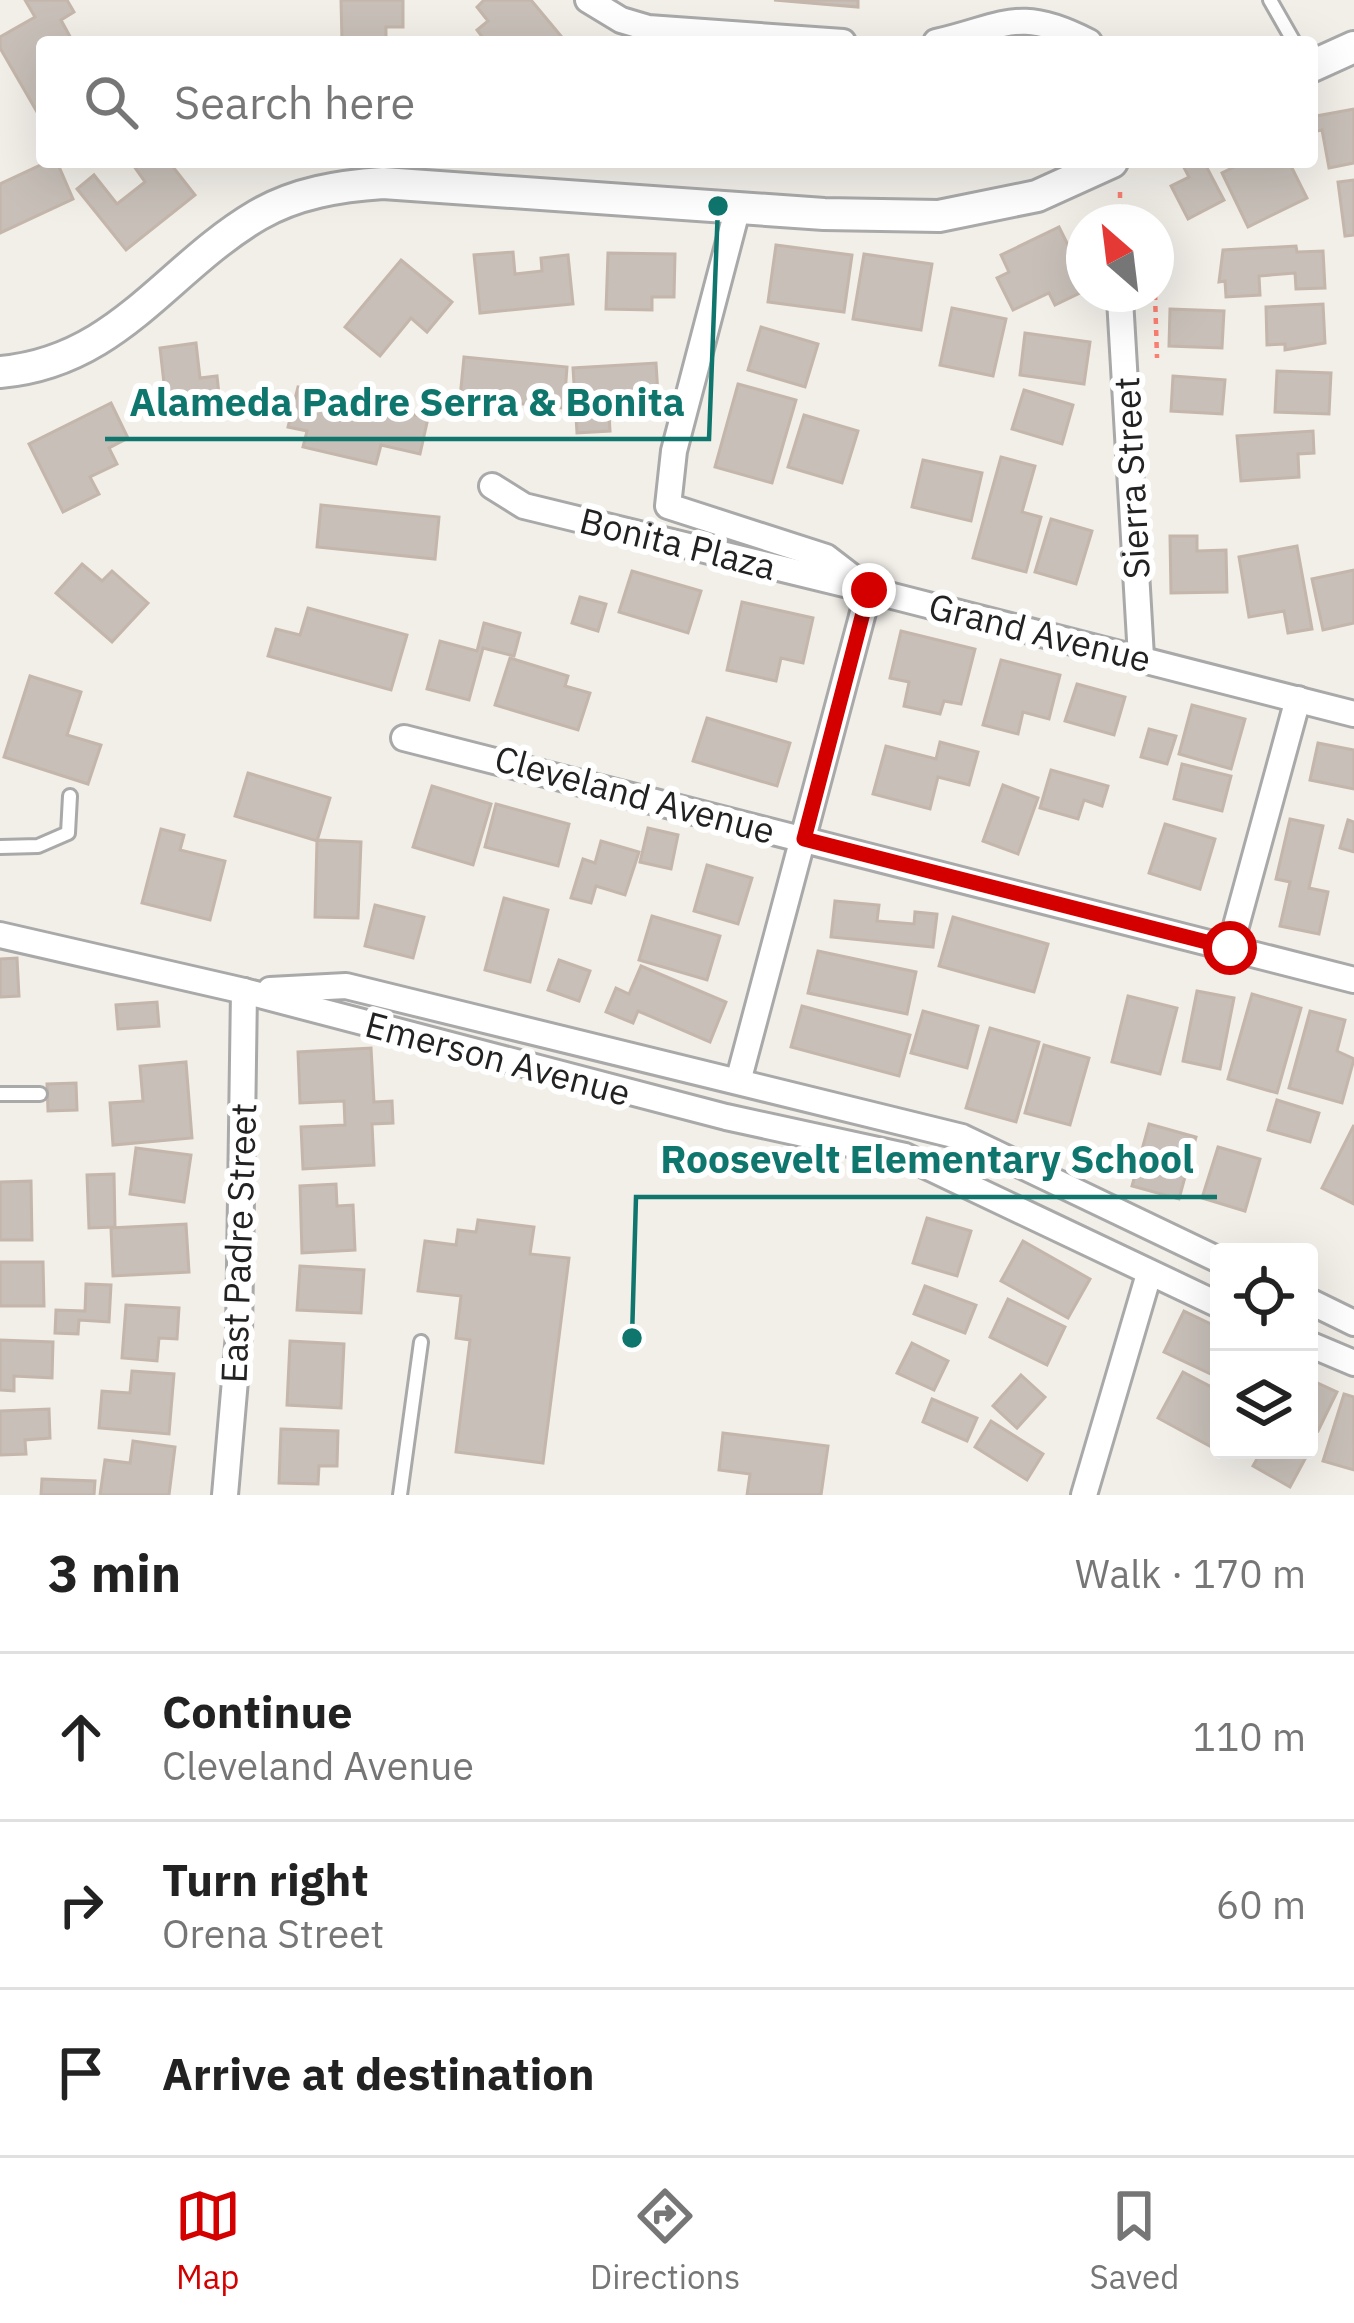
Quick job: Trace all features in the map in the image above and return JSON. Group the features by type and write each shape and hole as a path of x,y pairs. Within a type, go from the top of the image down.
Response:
{"street":[{"path":"588,0 621,20 648,28 759,36"},
{"path":"957,36 1014,20 1041,23 1073,36"},
{"path":"1318,63 1354,46"},
{"path":"0,372 53,361 103,337 133,319 260,214 329,189 383,183 824,214 972,213 1116,174"},
{"name":"Grand Avenue","path":"738,207 674,451 668,506 826,556 869,590 1354,714"},
{"name":"Sierra Street","path":"1121,312 1141,657"},
{"name":"Bonita Plaza","path":"491,486 524,506 869,590"},
{"path":"739,1078 869,590"},
{"path":"1230,948 1298,699"},
{"name":"Cleveland Avenue","path":"404,737 1354,980"},
{"name":"Emerson Avenue","path":"0,935 244,991 726,1117 904,1156 1210,1301"},
{"name":"Emerson Avenue","path":"244,991 346,986 739,1078 962,1137 1210,1256"},
{"name":"East Padre Street","path":"226,1495 239,1334 244,991"},
{"path":"1084,1495 1149,1274"},
{"path":"1318,1305 1354,1323"},
{"path":"1318,1348 1354,1364"}],"lane":[{"path":"1270,0 1291,36"},
{"path":"0,847 38,846 68,833 70,796"},
{"path":"0,1094 40,1094"},
{"path":"400,1495 421,1342"}],"path":[{"path":"1116,174 1118,204"},
{"path":"1156,312 1157,358"}],"building":[{"path":"25,0 67,0 74,12 61,20 70,36 36,36 36,110 0,48 0,37 35,17"},
{"path":"341,0 403,0 403,27 386,27 386,36 342,36"},
{"path":"484,0 531,0 561,36 482,36 477,30 488,21 477,7"},
{"path":"774,0 858,0 858,7"},
{"path":"1354,109 1354,163 1329,168 1322,130 1318,131 1318,116"},
{"path":"36,167 60,168 73,199 0,233 0,184"},
{"path":"135,168 174,168 195,195 126,250 77,189 94,175 117,204 145,182"},
{"path":"1184,168 1207,168 1224,200 1188,219 1171,186 1189,177"},
{"path":"1232,168 1292,168 1307,198 1248,227 1222,173"},
{"path":"1354,180 1354,235 1345,236 1338,182"},
{"path":"1059,227 1066,241 1066,300 1055,305 1049,293 1013,310 997,278 1009,272 1001,255"},
{"path":"776,245 852,255 844,312 768,302"},
{"path":"1296,246 1297,252 1323,251 1325,288 1296,289 1295,273 1259,276 1260,295 1226,297 1225,281 1219,282 1223,250"},
{"path":"513,252 515,274 542,271 541,258 568,255 573,304 480,313 474,255"},
{"path":"608,253 675,254 674,297 652,297 652,310 606,309"},
{"path":"864,254 932,264 921,330 853,319"},
{"path":"401,260 452,302 427,332 411,318 380,356 345,327"},
{"path":"1323,304 1325,343 1285,350 1285,344 1267,345 1266,307"},
{"path":"952,308 1006,319 993,376 940,365"},
{"path":"1174,309 1224,311 1222,348 1169,346 1170,312"},
{"path":"761,327 818,344 805,387 748,370"},
{"path":"1025,333 1090,342 1084,384 1020,375"},
{"path":"196,343 200,378 217,376 221,413 168,419 160,348"},
{"path":"464,357 567,367 564,408 460,398"},
{"path":"656,363 659,410 609,413 610,431 577,433 573,368"},
{"path":"1277,371 1331,373 1329,414 1275,412"},
{"path":"1173,376 1225,380 1222,414 1171,411"},
{"path":"738,384 796,400 772,483 715,467"},
{"path":"298,387 428,418 420,454 381,445 376,464 303,447 307,431 288,427"},
{"path":"1024,390 1073,405 1062,444 1012,429"},
{"path":"111,403 128,438 109,448 117,464 90,477 99,494 63,512 29,444"},
{"path":"804,415 858,431 842,483 788,467"},
{"path":"1313,431 1314,453 1298,454 1299,477 1241,481 1237,436"},
{"path":"1001,457 1035,466 1022,512 1041,517 1026,572 973,558"},
{"path":"923,460 982,473 971,521 912,507"},
{"path":"321,505 439,517 435,559 317,547"},
{"path":"1051,519 1092,531 1076,584 1035,572"},
{"path":"1170,536 1197,536 1197,551 1226,550 1227,592 1171,593"},
{"path":"1297,546 1312,629 1288,633 1284,611 1249,617 1239,557"},
{"path":"82,564 102,581 112,571 148,603 112,642 56,593"},
{"path":"1354,570 1354,623 1323,630 1312,579"},
{"path":"632,571 701,591 688,633 619,612"},
{"path":"580,597 606,604 598,631 572,623"},
{"path":"742,602 813,618 803,663 781,658 776,681 727,670"},
{"path":"308,608 407,635 391,690 268,656 276,629 300,635"},
{"path":"484,623 520,633 514,656 483,648 469,700 427,689 440,641 477,651"},
{"path":"901,631 975,649 961,704 944,701 940,714 904,706 909,682 890,678"},
{"path":"510,658 568,676 565,686 590,693 578,730 495,705"},
{"path":"1001,660 1060,675 1049,719 1023,712 1018,734 983,725"},
{"path":"30,676 81,692 67,735 101,745 88,784 4,757"},
{"path":"1077,684 1125,697 1114,735 1065,721"},
{"path":"1192,705 1245,719 1231,769 1179,754"},
{"path":"707,718 790,743 777,786 693,761"},
{"path":"1149,729 1176,736 1167,764 1141,757"},
{"path":"940,742 978,752 969,785 938,777 930,809 873,794 886,746 936,759"},
{"path":"1318,743 1354,750 1354,789 1310,780"},
{"path":"1182,764 1231,776 1222,811 1174,799"},
{"path":"1051,770 1108,786 1102,806 1084,800 1078,819 1040,808"},
{"path":"248,773 330,798 317,841 235,816"},
{"path":"1003,785 1038,798 1018,854 983,841"},
{"path":"432,786 491,804 473,865 413,847"},
{"path":"496,804 569,824 558,866 485,847"},
{"path":"1290,819 1323,826 1309,888 1328,892 1319,934 1280,926 1290,882 1276,879"},
{"path":"1348,820 1354,822 1354,852 1340,848"},
{"path":"1165,824 1215,839 1200,889 1149,873"},
{"path":"648,828 678,835 671,869 640,862"},
{"path":"161,829 184,835 180,850 225,861 210,920 142,903"},
{"path":"317,840 361,842 358,918 315,917"},
{"path":"601,841 639,852 625,895 596,886 591,903 571,898 583,859 595,863"},
{"path":"707,865 752,878 738,924 694,911"},
{"path":"504,898 548,910 530,982 485,970"},
{"path":"835,901 879,905 877,921 914,924 915,912 937,914 933,947 831,937"},
{"path":"375,905 424,917 413,958 365,946"},
{"path":"652,916 720,936 707,980 639,960"},
{"path":"953,917 1048,944 1034,992 939,966"},
{"path":"818,951 916,972 907,1014 808,993"},
{"path":"17,958 19,996 0,997 0,959"},
{"path":"559,960 590,971 579,1001 548,990"},
{"path":"641,966 726,1002 710,1042 638,1011 633,1023 606,1012 616,988 629,994"},
{"path":"1197,991 1234,998 1220,1069 1183,1061"},
{"path":"1252,994 1301,1008 1277,1093 1228,1079"},
{"path":"1128,996 1177,1008 1160,1074 1112,1062"},
{"path":"157,1002 159,1026 118,1029 116,1005"},
{"path":"802,1006 910,1035 899,1076 791,1047"},
{"path":"923,1011 978,1026 967,1068 911,1053"},
{"path":"1310,1011 1345,1020 1337,1051 1354,1059 1342,1103 1289,1088"},
{"path":"990,1028 1039,1042 1016,1122 966,1108"},
{"path":"1044,1045 1089,1058 1070,1125 1025,1113"},
{"path":"371,1048 374,1102 392,1101 393,1123 372,1124 374,1165 303,1169 301,1127 345,1125 344,1101 300,1103 298,1052"},
{"path":"186,1062 192,1138 113,1145 110,1103 143,1101 140,1066"},
{"path":"76,1083 77,1110 48,1111 47,1084"},
{"path":"1277,1100 1319,1113 1310,1142 1268,1130"},
{"path":"1149,1124 1196,1137 1179,1199 1132,1186"},
{"path":"1354,1125 1354,1204 1322,1188"},
{"path":"1218,1147 1260,1159 1245,1211 1202,1198"},
{"path":"136,1148 191,1155 184,1202 130,1194"},
{"path":"114,1174 115,1227 89,1228 87,1175"},
{"path":"31,1181 32,1240 0,1240 0,1182"},
{"path":"336,1184 337,1206 353,1205 355,1250 302,1253 300,1186"},
{"path":"927,1218 971,1231 957,1276 913,1263"},
{"path":"478,1220 534,1227 530,1254 569,1258 543,1463 456,1452 470,1340 456,1338 461,1296 418,1291 425,1241 456,1245 458,1230 476,1232"},
{"path":"186,1224 189,1272 113,1276 111,1228"},
{"path":"1023,1241 1090,1279 1068,1318 1001,1281"},
{"path":"0,1262 43,1262 44,1306 0,1306"},
{"path":"300,1266 364,1270 361,1313 297,1310"},
{"path":"86,1284 111,1285 109,1322 79,1320 78,1334 55,1333 56,1310 85,1311"},
{"path":"925,1286 976,1305 965,1333 914,1314"},
{"path":"1008,1299 1065,1327 1047,1365 990,1337"},
{"path":"126,1305 179,1308 177,1339 159,1338 157,1361 122,1358"},
{"path":"1184,1311 1210,1324 1210,1374 1164,1352"},
{"path":"0,1340 53,1342 52,1378 14,1376 14,1391 0,1390"},
{"path":"290,1341 344,1344 341,1408 287,1405"},
{"path":"912,1343 948,1361 934,1390 897,1373"},
{"path":"132,1371 174,1374 169,1434 99,1428 102,1391 130,1393"},
{"path":"1183,1372 1210,1386 1210,1446 1158,1418"},
{"path":"1021,1375 1045,1397 1017,1428 993,1406"},
{"path":"1318,1383 1337,1392 1318,1431"},
{"path":"1344,1394 1354,1397 1354,1470 1323,1461"},
{"path":"932,1399 977,1418 967,1441 923,1422"},
{"path":"49,1409 50,1438 25,1440 26,1454 0,1455 0,1411"},
{"path":"991,1421 1043,1454 1027,1480 975,1447"},
{"path":"281,1429 338,1431 337,1466 319,1466 318,1484 279,1483"},
{"path":"723,1433 828,1446 821,1495 747,1495 750,1474 719,1470"},
{"path":"133,1441 175,1447 169,1495 100,1495 105,1460 130,1463"},
{"path":"1257,1459 1305,1459 1290,1487 1253,1466"},
{"path":"42,1479 95,1481 94,1495 41,1495"}],"place":[{"name":"Alameda Padre Serra & Bonita","path":"718,206"},
{"name":"Roosevelt Elementary School","path":"632,1338"}],"route":[{"path":"869,590 804,839 1230,948"}]}
